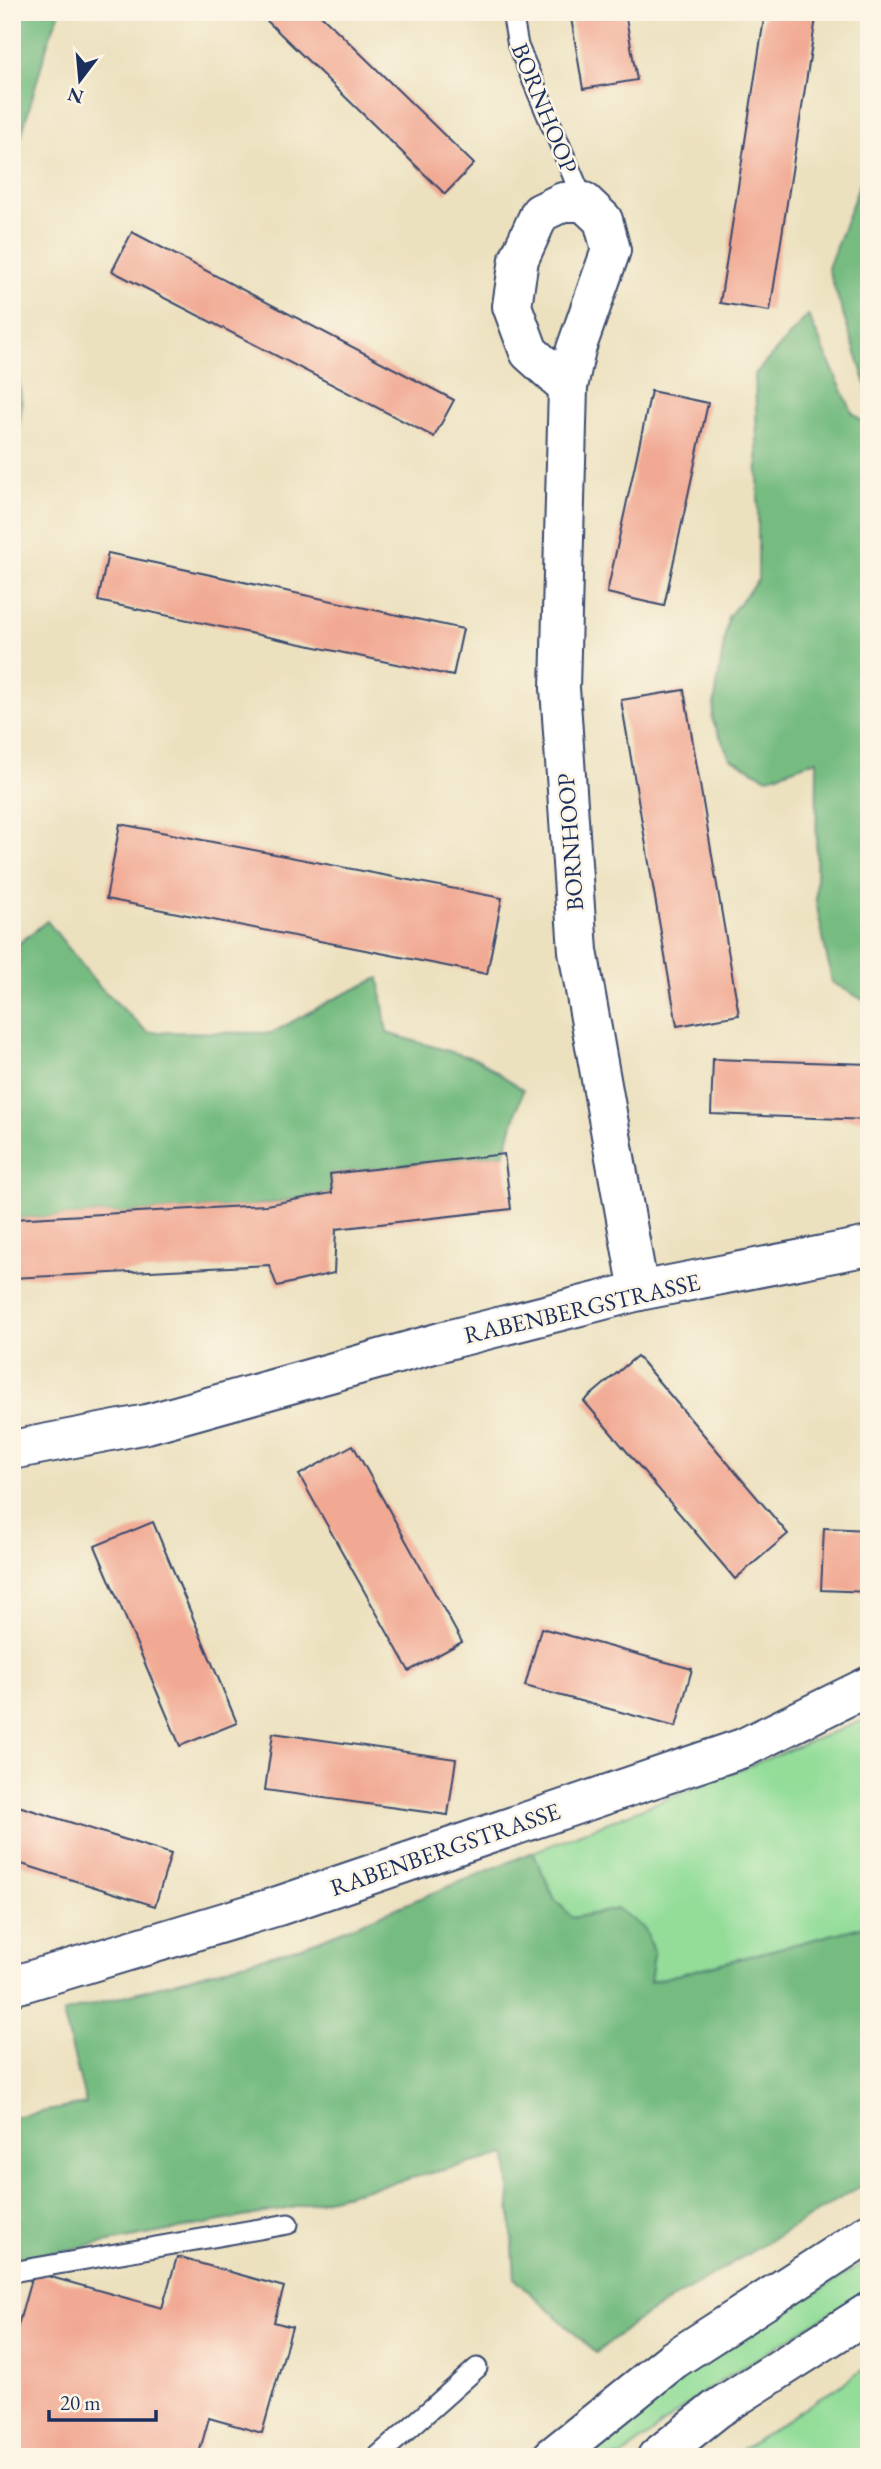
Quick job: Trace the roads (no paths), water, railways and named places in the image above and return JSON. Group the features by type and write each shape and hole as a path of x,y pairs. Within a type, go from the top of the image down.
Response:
{"street":[{"name":"BORNHOOP","path":"568,387 528,352 512,306 519,259 540,213 563,202 584,202 603,220 611,250 576,349 568,387 560,688 578,951 639,1291"},
{"name":"RABENBERGSTRASSE","path":"12,1450 147,1424 455,1338 639,1291 869,1246"},
{"name":"RABENBERGSTRASSE","path":"12,1986 278,1906 743,1748 869,1686"},
{"path":"552,2457 673,2360 869,2233"},
{"path":"657,2457 717,2409 869,2312"}],"lane":[{"name":"BORNHOOP","path":"512,12 518,47 584,202"},
{"path":"12,2272 288,2224"},
{"path":"377,2457 477,2368"}]}
